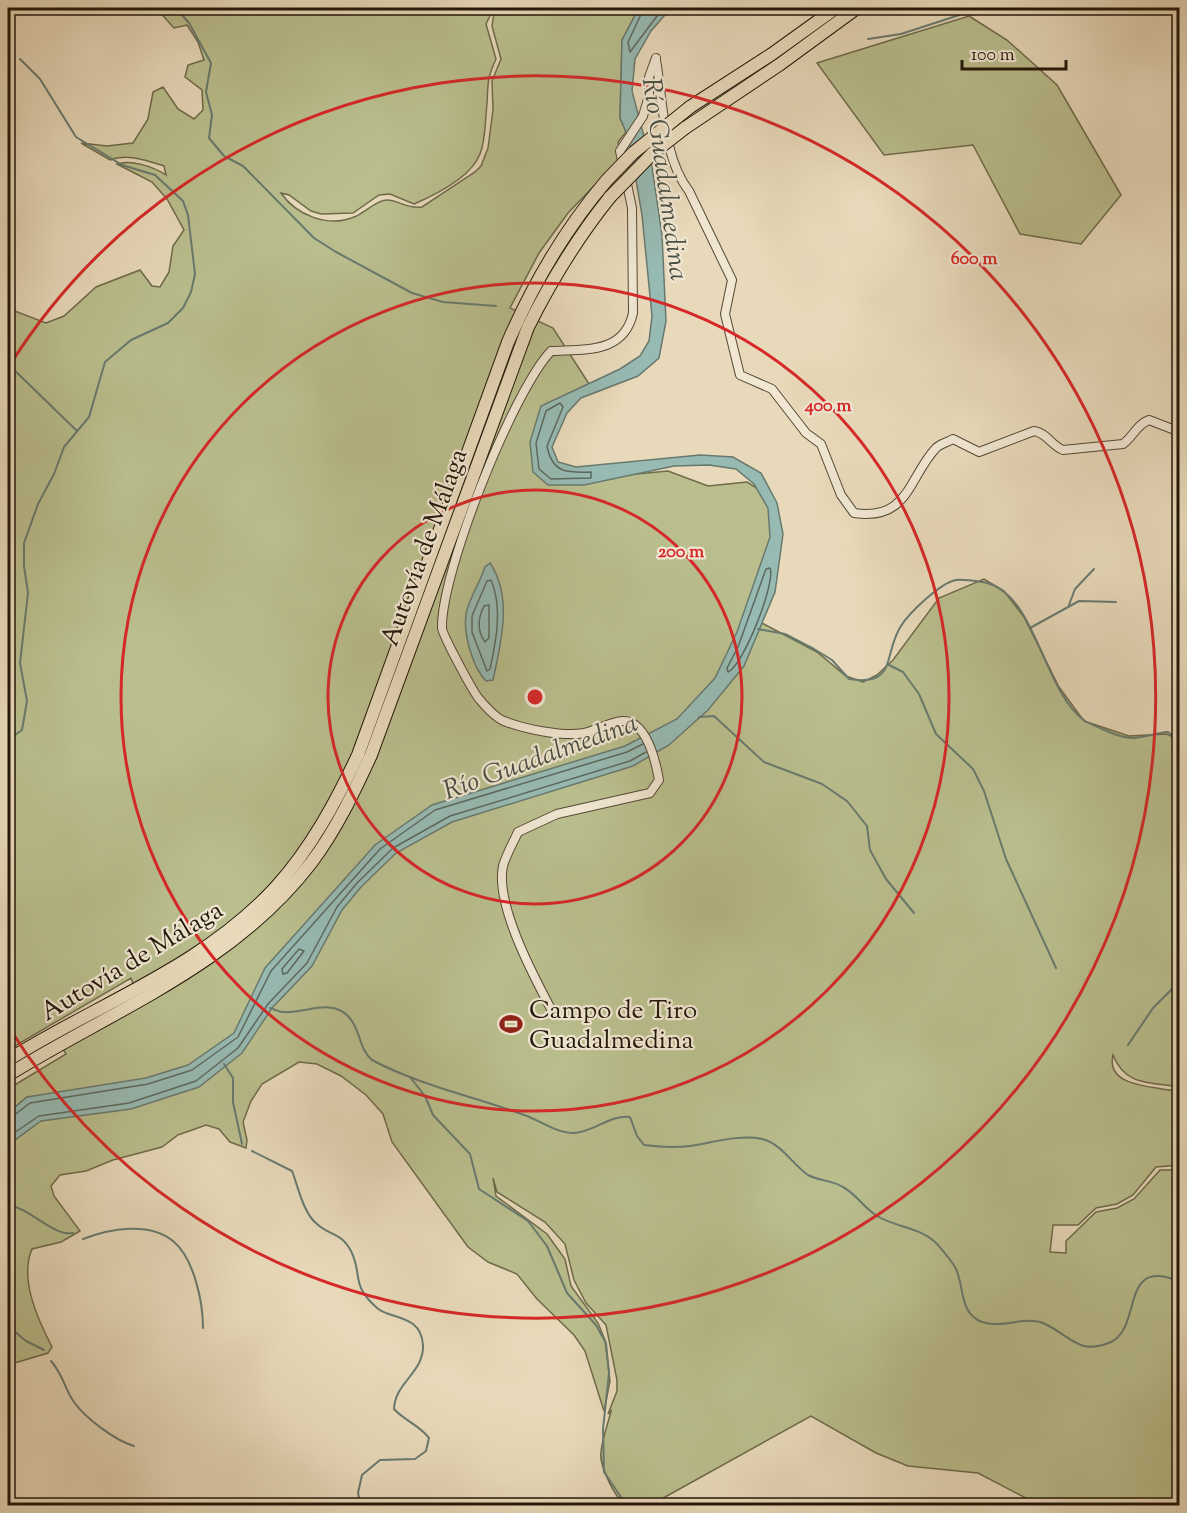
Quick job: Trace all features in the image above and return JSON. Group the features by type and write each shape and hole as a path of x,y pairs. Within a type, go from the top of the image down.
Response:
{"highway":[{"name":"Autovía de Málaga","path":"8,1060 201,950 253,909 301,855 339,796 358,755 508,342 529,294 556,245 582,210 633,153 690,107 772,54 836,8"},
{"name":"Autovía de Málaga","path":"8,1075 208,960 260,919 311,863 350,800 371,755 528,327 553,277 577,237 610,197 653,153 685,128 779,65 857,8"}],"street":[{"path":"551,1009 531,971 502,896 503,866 518,832 557,814 650,793 659,780 656,762 641,732 633,723 624,721 583,733 561,734 502,720 478,699 442,630 453,562 488,470 537,365 551,351 602,349 622,336 630,323 633,313 632,208 620,151 628,135 643,116 649,96 649,76 656,58 663,118 679,179 689,191 732,280 725,314 740,375 772,389 806,433 821,444 841,495 854,513 865,515 889,510 912,486 937,447 953,439 979,453 1034,431 1043,433 1055,446 1063,450 1123,444 1131,438 1139,424 1149,420 1179,432"}],"green space":[{"path":"156,8 494,8 486,24 496,59 488,81 483,142 480,154 469,170 452,184 414,204 390,194 379,195 353,213 321,214 311,211 289,195 281,193 295,208 304,213 323,220 334,221 354,217 375,204 387,200 412,207 422,207 481,166 488,148 493,110 492,81 501,59 492,26 494,13 502,8 639,8 622,40 620,118 626,132 618,142 620,159 568,213 539,253 510,308 553,328 591,387 541,437 561,469 604,477 668,471 708,486 747,482 768,495 772,529 771,559 756,620 817,652 846,676 863,682 877,675 893,660 939,598 984,579 1004,591 1024,617 1059,687 1084,721 1129,736 1166,734 1179,739 1179,1087 1140,1081 1124,1072 1113,1055 1113,1066 1117,1074 1125,1080 1147,1087 1179,1092 1179,1165 1156,1167 1133,1195 1117,1204 1096,1208 1078,1225 1053,1225 1050,1252 1066,1253 1066,1241 1096,1212 1117,1208 1134,1199 1160,1170 1179,1170 1179,1505 1039,1505 978,1473 908,1466 876,1453 811,1416 656,1502 639,1506 623,1503 609,1482 601,1458 611,1411 608,1414 617,1391 617,1380 606,1325 586,1303 574,1280 565,1244 545,1222 497,1192 493,1178 496,1196 547,1234 565,1259 571,1286 598,1323 605,1340 610,1381 604,1411 585,1351 574,1335 537,1299 517,1274 488,1262 468,1247 392,1142 383,1114 366,1095 341,1076 317,1064 299,1062 262,1084 251,1101 243,1122 247,1140 246,1148 230,1142 219,1129 206,1125 178,1135 162,1147 113,1160 86,1171 60,1175 51,1186 54,1196 80,1231 61,1242 32,1249 28,1273 36,1312 52,1347 48,1353 8,1365 8,1145 40,1121 70,1116 27,1097 8,1113 8,1089 66,1054 57,1039 137,994 131,978 8,1050 8,317 15,311 46,323 64,316 96,287 140,270 152,286 160,287 169,272 173,246 184,230 167,199 152,182 117,164 129,162 155,169 166,175 164,166 123,157 110,160 81,143 107,146 133,143 148,119 153,92 163,87 178,109 194,119 203,110 202,90 185,77 188,65 204,60 198,42 187,25 174,28"},
{"path":"969,16 1007,40 1057,85 1121,195 1081,244 1020,234 973,145 884,155 817,63"}],"water":[{"path":"639,8 671,8 651,31 635,59 632,91 652,167 662,235 666,321 659,358 638,376 581,398 567,413 552,447 558,462 576,467 700,455 733,457 761,473 777,503 783,534 775,592 744,666 708,710 669,745 633,766 452,822 396,853 361,887 342,910 312,966 272,1008 242,1053 199,1087 131,1109 41,1121 8,1145 8,1113 27,1097 146,1078 188,1065 234,1033 265,968 375,845 432,805 625,746 677,719 715,678 737,632 770,537 768,508 754,484 736,469 709,465 674,466 584,485 548,485 533,472 530,442 541,406 620,369 640,356 649,341 652,316 642,215 629,139 620,118 622,40"},
{"path":"490,563 501,590 503,620 493,680 486,681 473,659 465,623 469,604 485,567"}],"waterway":[{"path":"176,8 189,23 211,63 206,92 212,115 209,138 224,156 243,166 314,238 336,252 412,293 443,302 496,306"},
{"path":"793,8 802,12"},
{"path":"868,39 901,34 981,8"},
{"path":"8,740 22,730 27,701 20,663 28,593 24,566 24,543 38,504 54,474 64,447 89,417 105,362 131,340 168,323 183,308 191,292 195,274 188,215 183,201 155,175 122,165 76,137 40,79 20,59"},
{"path":"8,364 77,431"},
{"path":"1069,605 1075,589 1094,569"},
{"path":"758,629 785,634 814,649 832,660 849,679 875,678 887,666 896,636 905,620 934,592 956,580 983,582 1001,590 1016,604 1028,622 1070,707 1085,721 1124,737 1136,738 1168,732 1180,742"},
{"path":"1030,628 1079,601 1116,602"},
{"path":"889,665 903,672 919,694 936,734 973,769 984,791 1006,859 1056,968"},
{"path":"699,717 714,716 764,762 822,784 847,801 867,826 870,850 886,879 914,913"},
{"path":"1128,1045 1153,1008 1180,981"},
{"path":"270,1008 280,1012 334,1008 352,1021 364,1050 372,1060 410,1077 508,1109 562,1131 581,1132 616,1118 630,1117 637,1136 644,1145 684,1147 744,1138 762,1139 769,1142 808,1175 839,1185 852,1193 877,1216 932,1239 955,1267 969,1312 982,1322 990,1324 1038,1322 1083,1346 1100,1346 1111,1342 1121,1334 1140,1285 1148,1278 1161,1276 1180,1282"},
{"path":"224,1064 233,1078 233,1102 242,1144"},
{"path":"410,1077 425,1096 433,1115 470,1154 479,1189 528,1221 547,1246 567,1293 596,1325 606,1343 609,1373 603,1429 604,1472 627,1506"},
{"path":"252,1151 292,1171 312,1219 322,1228 343,1240 351,1251 360,1286 369,1300 383,1312 411,1323 421,1335 422,1355 415,1370 399,1392 394,1409 429,1438 426,1451 415,1459 380,1460 362,1475 358,1493 361,1506"},
{"path":"8,1205 25,1211 58,1231 73,1233"},
{"path":"83,1239 105,1232 141,1229 163,1235 173,1241 187,1258 192,1269 199,1294 203,1328"},
{"path":"8,1326 26,1341 44,1350"},
{"path":"51,1361 79,1408 110,1434 134,1446"}],"place":[{"name":"Campo de Tiro Guadalmedina","path":"511,1024"}],"water label":[{"name":"Río Guadalmedina","path":"666,179"},
{"name":"Río Guadalmedina","path":"540,756"}]}
